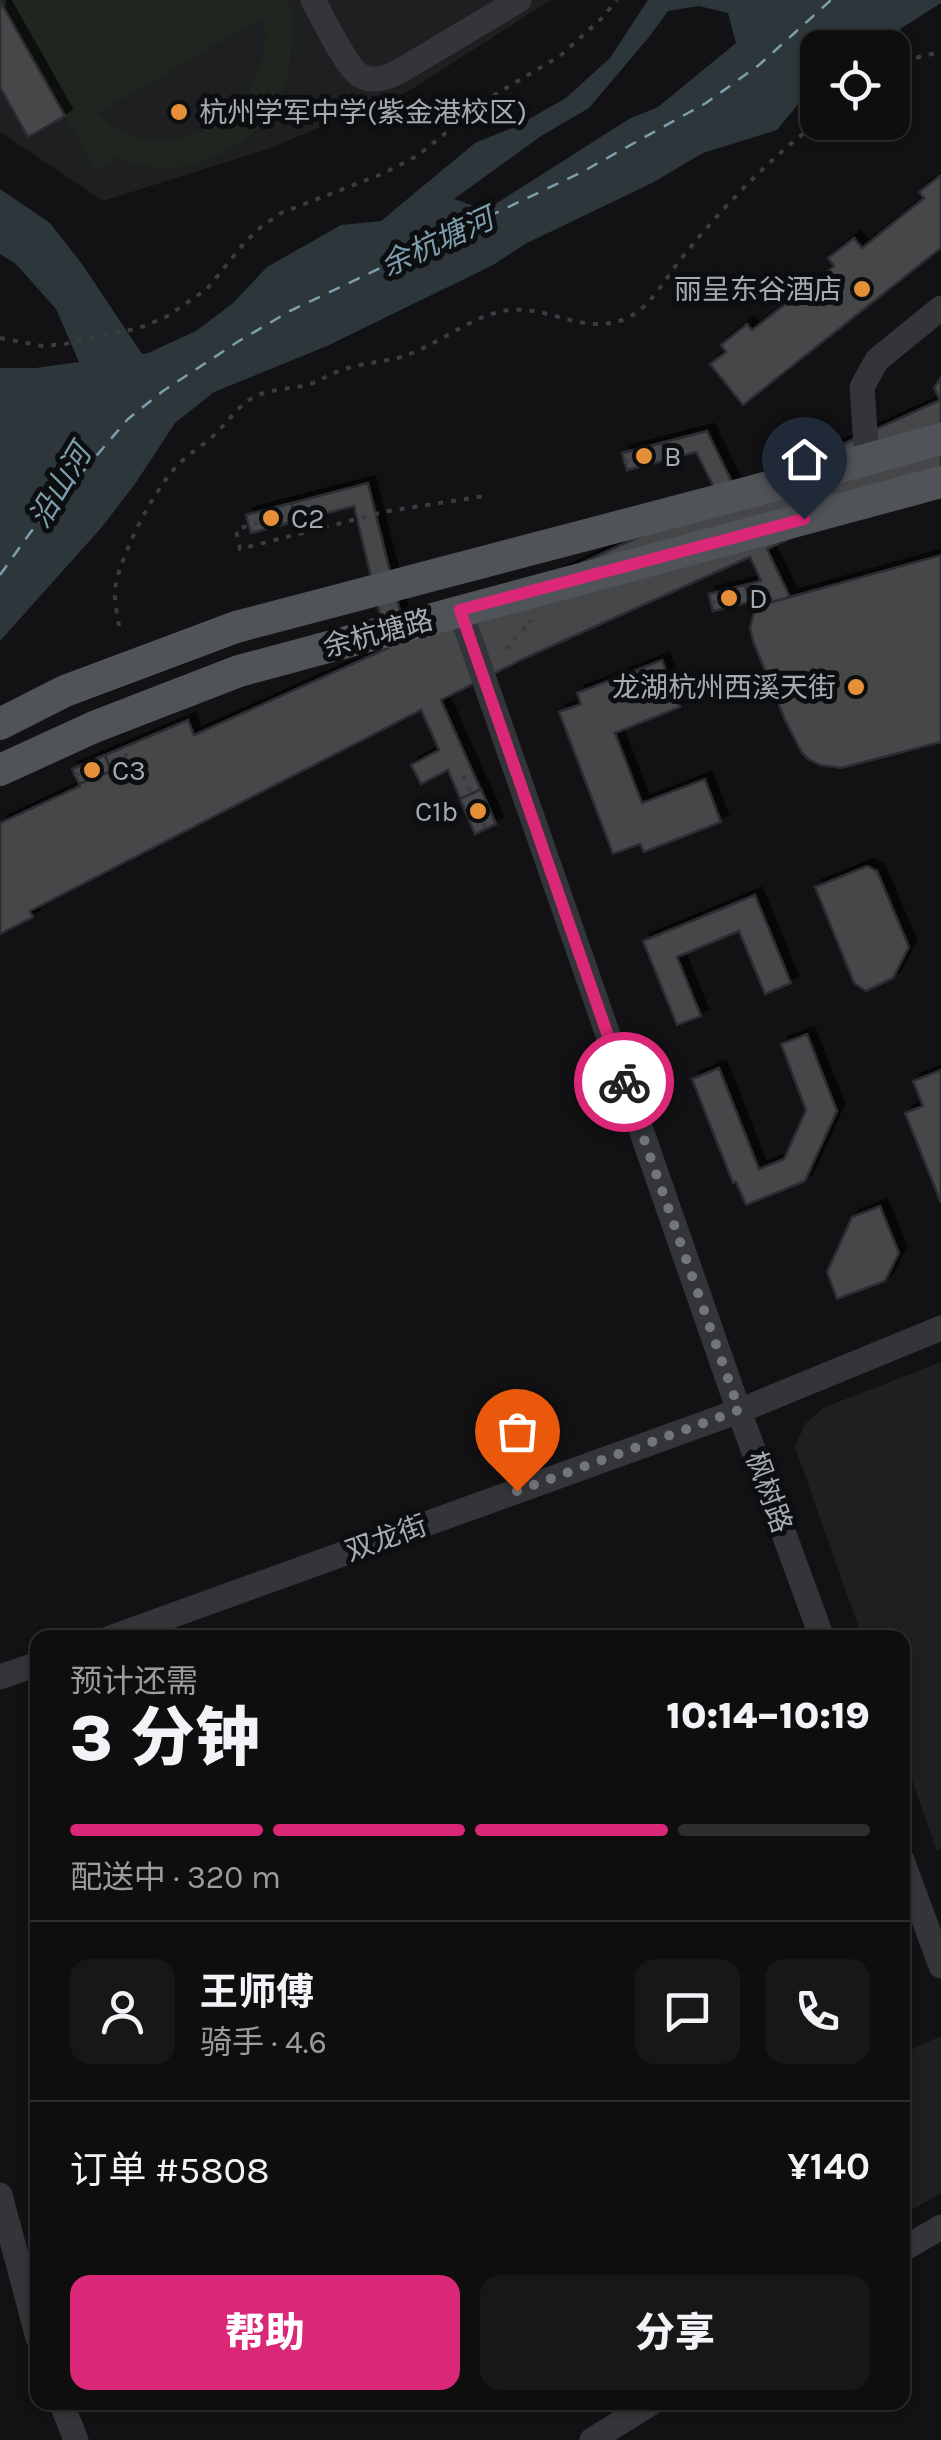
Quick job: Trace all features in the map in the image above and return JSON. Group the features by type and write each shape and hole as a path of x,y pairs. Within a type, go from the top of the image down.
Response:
{"main road":[{"name":"余杭塘路","path":"0,724 65,692 236,627 941,440"},
{"name":"余杭塘路","path":"0,770 94,727 239,672 941,482"}],"street":[{"path":"313,0 350,65 358,75 371,79 387,78 519,0"},
{"path":"867,460 862,387 877,360 941,308"},
{"name":"枫树路","path":"460,610 819,1630"},
{"name":"双龙街","path":"132,1630 739,1410 941,1328"},
{"path":"0,1677 30,1667"},
{"path":"910,1882 941,1966"},
{"path":"0,2195 30,2308"},
{"path":"910,2245 941,2227"},
{"path":"63,2410 76,2440"},
{"path":"592,2440 640,2410"}],"path":[{"path":"0,338 44,346 66,344 139,328 166,317 207,290 261,226 281,213 382,174 430,148 491,96 560,56 617,0"},
{"path":"910,60 941,52"},
{"path":"119,626 115,591 139,524 166,478 247,400 316,382 346,368 404,356 503,311 524,308 584,324 622,320 652,300 702,234 774,156 800,136"},
{"path":"624,462 681,446"},
{"path":"309,509 236,530 240,548 388,511 485,496"},
{"path":"711,604 767,590"},
{"path":"504,648 511,646 518,632 531,624 530,620"},
{"path":"75,776 134,752"},
{"path":"464,775 486,829"}],"shaded area":[{"name":"杭州学军中学(紫金港校区)","path":"0,0 551,0 409,91 265,150 103,201 0,132"},
{"path":"0,0 288,0 292,28 286,81 276,106 252,133 213,157 185,166 151,167 118,157 96,171","holes":["263,17 264,50 255,80 237,105 213,124 185,136 155,140 125,133 97,114"]},
{"path":"941,1362 941,1849 937,1851 910,1774 910,1630 860,1630 795,1447 805,1424 823,1408"},
{"path":"941,2036 941,2193 910,2211 910,2050"}],"water":[{"path":"648,0 941,0 900,30 800,30 800,102 777,130 703,153 652,183 525,244 493,265 327,346 214,392 175,423 101,528 0,641 0,368 79,362 56,309 16,264 0,254 0,189 50,223 142,354 196,331 232,304 267,267 341,225 381,221 475,143 517,126 566,98 610,58","holes":["699,6 728,13 736,43 658,107 629,119 486,210 454,199 541,136 589,108 668,11"]}],"building":[{"path":"0,1 65,116 28,137 0,87"},
{"path":"941,175 941,248 743,405 710,364 726,352 721,345 747,324 752,330 834,266 828,258 854,238 862,248 924,198 919,192"},
{"path":"941,377 941,469 767,549 790,597 773,602 770,597 713,611 709,594 761,581 750,557 441,700 496,824 475,834 448,770 421,784 411,765 439,750 421,710 30,911 33,917 0,934 0,823 80,786 72,769 188,720 194,735 388,648 354,506 251,533 246,515 368,483 407,639 720,499 696,452 627,470 622,453 707,431 737,492 940,400 934,388"},
{"name":"B","path":"662,443 667,460 627,470 622,453"},
{"name":"C2","path":"291,503 296,521 251,533 246,515"},
{"name":"龙湖杭州西溪天街","path":"941,555 941,742 841,768 808,759 785,720 753,641 750,627 754,613 765,604"},
{"name":"D","path":"745,585 750,602 713,611 709,594"},
{"path":"662,660 680,707 615,733 642,803 705,779 721,822 644,852 640,844 613,854 559,712 581,704 577,693"},
{"name":"C3","path":"105,755 111,771 79,784 72,769"},
{"name":"C1b","path":"481,789 496,824 475,834 460,799"},
{"path":"867,866 877,871 909,947 893,978 866,991 854,983 815,887"},
{"path":"755,895 791,983 765,994 739,931 677,957 701,1016 677,1025 643,941"},
{"path":"807,1034 837,1111 805,1181 746,1205 736,1182 733,1183 692,1079 719,1068 759,1169 784,1159 806,1110 781,1044"},
{"path":"941,1070 941,1203 905,1113 923,1106 913,1081"},
{"path":"880,1206 899,1253 885,1281 837,1299 827,1272 852,1217"}],"ferry route":[{"path":"0,575 30,533 128,419 163,391 290,311 582,172 706,103 759,65 831,0"}],"way so far":[{"path":"517,1491 739,1410 624,1082"}],"place":[{"name":"杭州学军中学(紫金港校区)","path":"179,112"},
{"name":"丽呈东谷酒店","path":"862,289"},
{"name":"B","path":"644,456"},
{"name":"C2","path":"271,518"},
{"name":"D","path":"729,598"},
{"name":"龙湖杭州西溪天街","path":"856,687"},
{"name":"C3","path":"92,770"},
{"name":"C1b","path":"478,811"}],"route":[{"path":"624,1082 460,610 804,519"}],"water label":[{"name":"余杭塘河","path":"437,242"},
{"name":"沿山河","path":"60,486"}]}
